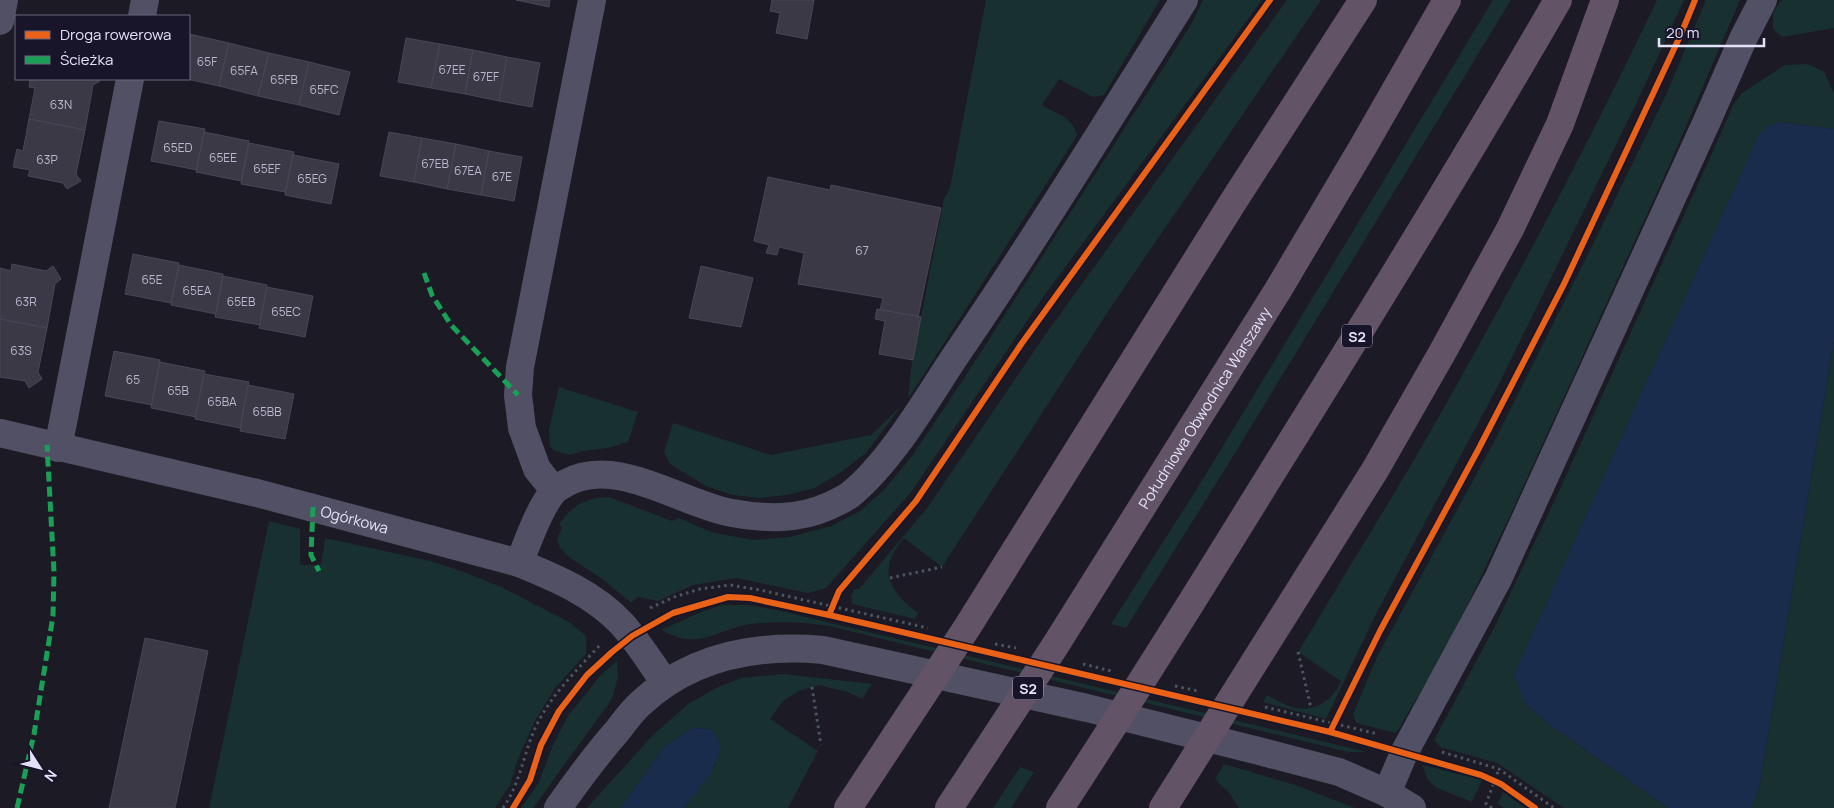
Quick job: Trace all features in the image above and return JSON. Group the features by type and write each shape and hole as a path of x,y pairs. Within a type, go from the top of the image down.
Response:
{"highway":[{"path":"848,808 914,708 977,634 1233,202 1363,0"},
{"name":"Południowa Obwodnica Warszawy","path":"949,808 1000,731 1064,654 1364,145 1447,0"},
{"name":"S2","path":"1060,808 1097,751 1160,676 1376,305 1558,0"},
{"path":"1163,808 1186,773 1248,697 1510,229 1560,124 1606,0"}],"street":[{"path":"0,21 4,0"},
{"path":"142,15 145,0"},
{"path":"554,490 537,469 522,428 518,395 520,367 592,0"},
{"path":"519,563 536,522 554,490 576,478 606,474 642,482 730,513 769,518 802,516 827,507 849,496 873,473 911,421 999,291 1184,0"},
{"path":"1387,793 1410,742 1498,579 1743,39 1763,0"},
{"path":"58,448 130,80"},
{"name":"Ogórkowa","path":"0,433 257,493 519,563 558,579 602,606 620,622 665,683"},
{"path":"558,808 594,758 639,704 665,683 693,668 739,652 792,647 823,650 1087,708 1259,751 1339,772 1387,793 1412,808"}],"path":[{"path":"890,578 942,567"},
{"path":"503,808 514,788 533,733 550,704 577,670 620,622 674,598 700,589 730,585 929,628"},
{"path":"977,634 1025,651"},
{"path":"1298,652 1311,708"},
{"path":"1064,654 1112,671"},
{"path":"1160,676 1199,691"},
{"path":"812,687 821,745"},
{"path":"1248,697 1499,769 1554,808"},
{"path":"1492,808 1486,804 1499,769"}],"green space":[{"path":"986,0 1160,0 1104,95 1093,97 1059,79 1042,105 1068,120 1075,129 1077,136 908,399 911,369 944,199 950,188"},
{"path":"1203,0 1262,0 1041,300 912,491 826,588 808,593 736,578 693,585 658,601 638,597 631,603 601,578 570,558 560,548 557,539 562,528 559,524 579,504 595,498 609,497 672,521 679,518 711,532 752,540 790,537 831,526 860,511 884,490 912,456 965,377 1192,23"},
{"path":"1287,0 1321,0 1111,307 942,567 904,538 896,549 889,570 890,579 893,588 899,596 918,613 915,619 852,604 851,596 854,589 859,589 928,507 1045,335"},
{"path":"1493,0 1511,0 1126,628 1111,624 1203,479"},
{"path":"1657,0 1684,0 1636,104 1499,384 1376,614 1326,719 1263,702 1267,695 1286,705 1297,708 1313,707 1333,695 1341,681 1298,652 1421,448 1483,337 1573,170"},
{"path":"1706,0 1740,0 1668,168 1514,507 1448,646 1396,733 1356,723 1353,714 1378,655 1494,442 1666,95"},
{"path":"1781,0 1834,0 1834,28 1782,37 1773,29 1773,13"},
{"path":"1808,64 1824,72 1834,93 1834,129 1779,122 1523,701 1546,722 1668,808 1564,808 1497,763 1440,747 1434,740 1494,628 1560,489 1733,105 1742,93 1785,65"},
{"path":"1834,341 1834,808 1751,808 1759,788"},
{"path":"559,387 638,412 628,442 570,455 555,451 550,446 549,429"},
{"path":"902,405 866,453 841,472 815,488 786,495 760,498 733,495 706,486 670,464 664,452 673,423 771,455 871,435"},
{"path":"269,521 300,529 300,565 321,565 325,538 430,561 501,587 569,622 586,636 586,654 555,688 535,721 518,759 510,785 495,808 209,808"},
{"path":"722,605 749,605 781,611 1367,752 1348,752 829,626 771,622 743,625 710,636 694,639 680,638 661,630"},
{"path":"617,661 618,677 612,699 533,808 521,808 538,784 553,745 568,716 601,675"},
{"path":"784,674 872,684 862,699 847,692 819,685 799,691 783,701 770,719 818,751 788,808 684,808 716,764 712,729 692,728 665,746 620,808 587,808 652,736 688,704 716,688 741,678"},
{"path":"1224,764 1295,785 1355,808 1239,808 1230,794 1215,779"},
{"path":"1422,765 1482,780 1472,802 1437,788 1428,780"},
{"path":"1020,767 1034,772 1011,808 993,808"},
{"path":"1503,792 1525,808 1504,808 1498,804"}],"water":[{"path":"1779,122 1834,129 1834,341 1759,788 1751,808 1668,808 1546,722 1523,701 1514,674 1758,136 1767,127"},
{"path":"692,728 712,729 719,743 719,751 713,769 684,808 620,808 665,746"}],"building":[{"path":"516,0 550,0 549,7"},
{"path":"772,0 814,0 807,39 776,33 780,13 770,11"},
{"path":"190,34 229,43 219,86 190,80"},
{"path":"406,38 440,44 431,88 398,82"},
{"path":"229,43 269,53 258,96 219,86"},
{"path":"440,44 473,50 465,94 431,88"},
{"path":"473,50 507,57 499,101 465,94"},
{"path":"269,53 309,62 299,105 258,96"},
{"path":"507,57 540,63 532,107 499,101"},
{"path":"309,62 350,72 339,115 299,105"},
{"path":"30,80 100,81 93,85 85,130 29,119 35,88 29,87"},
{"path":"29,119 85,130 76,174 81,181 67,189 63,183 28,176 30,170 13,167 17,149 23,151"},
{"path":"159,121 205,129 197,170 151,161"},
{"path":"204,132 249,141 241,181 196,172"},
{"path":"389,132 422,138 414,182 380,176"},
{"path":"422,138 456,144 447,189 414,182"},
{"path":"249,143 294,152 285,192 241,184"},
{"path":"456,144 489,151 481,195 447,189"},
{"path":"489,151 522,157 514,201 481,195"},
{"path":"293,155 339,164 331,204 285,195"},
{"path":"768,177 830,190 831,185 941,208 918,317 880,310 883,298 798,284 804,253 779,247 777,255 766,253 769,245 754,241"},
{"path":"133,254 179,263 171,303 125,294"},
{"path":"12,264 46,271 53,266 61,279 55,284 47,328 0,319 0,268 11,271"},
{"path":"179,265 223,274 216,314 171,305"},
{"path":"701,266 753,278 741,327 689,318"},
{"path":"223,276 267,285 260,325 215,317"},
{"path":"267,287 313,296 305,337 259,328"},
{"path":"877,309 921,317 913,360 879,354 885,321 875,319"},
{"path":"0,319 47,328 38,372 42,379 29,388 25,381 0,377"},
{"path":"114,351 160,360 152,405 105,396"},
{"path":"160,362 205,371 196,417 151,408"},
{"path":"204,374 249,382 240,428 195,419"},
{"path":"248,385 294,394 285,439 240,431"},
{"path":"145,638 208,651 175,808 109,808"}],"marked path":[{"path":"424,273 432,295 451,325 518,395"},
{"path":"17,808 34,734 53,616 54,572 47,445"},
{"path":"313,507 311,555 319,571"}],"cycle path":[{"path":"829,615 839,591 916,501 1022,343 1270,0"},
{"path":"1330,732 1380,631 1477,452 1564,284 1681,34 1695,0"},
{"path":"513,808 530,780 541,745 559,711 587,675 632,636 673,613 728,597 750,598 829,615 1330,732 1481,775 1501,784 1535,808"}]}
